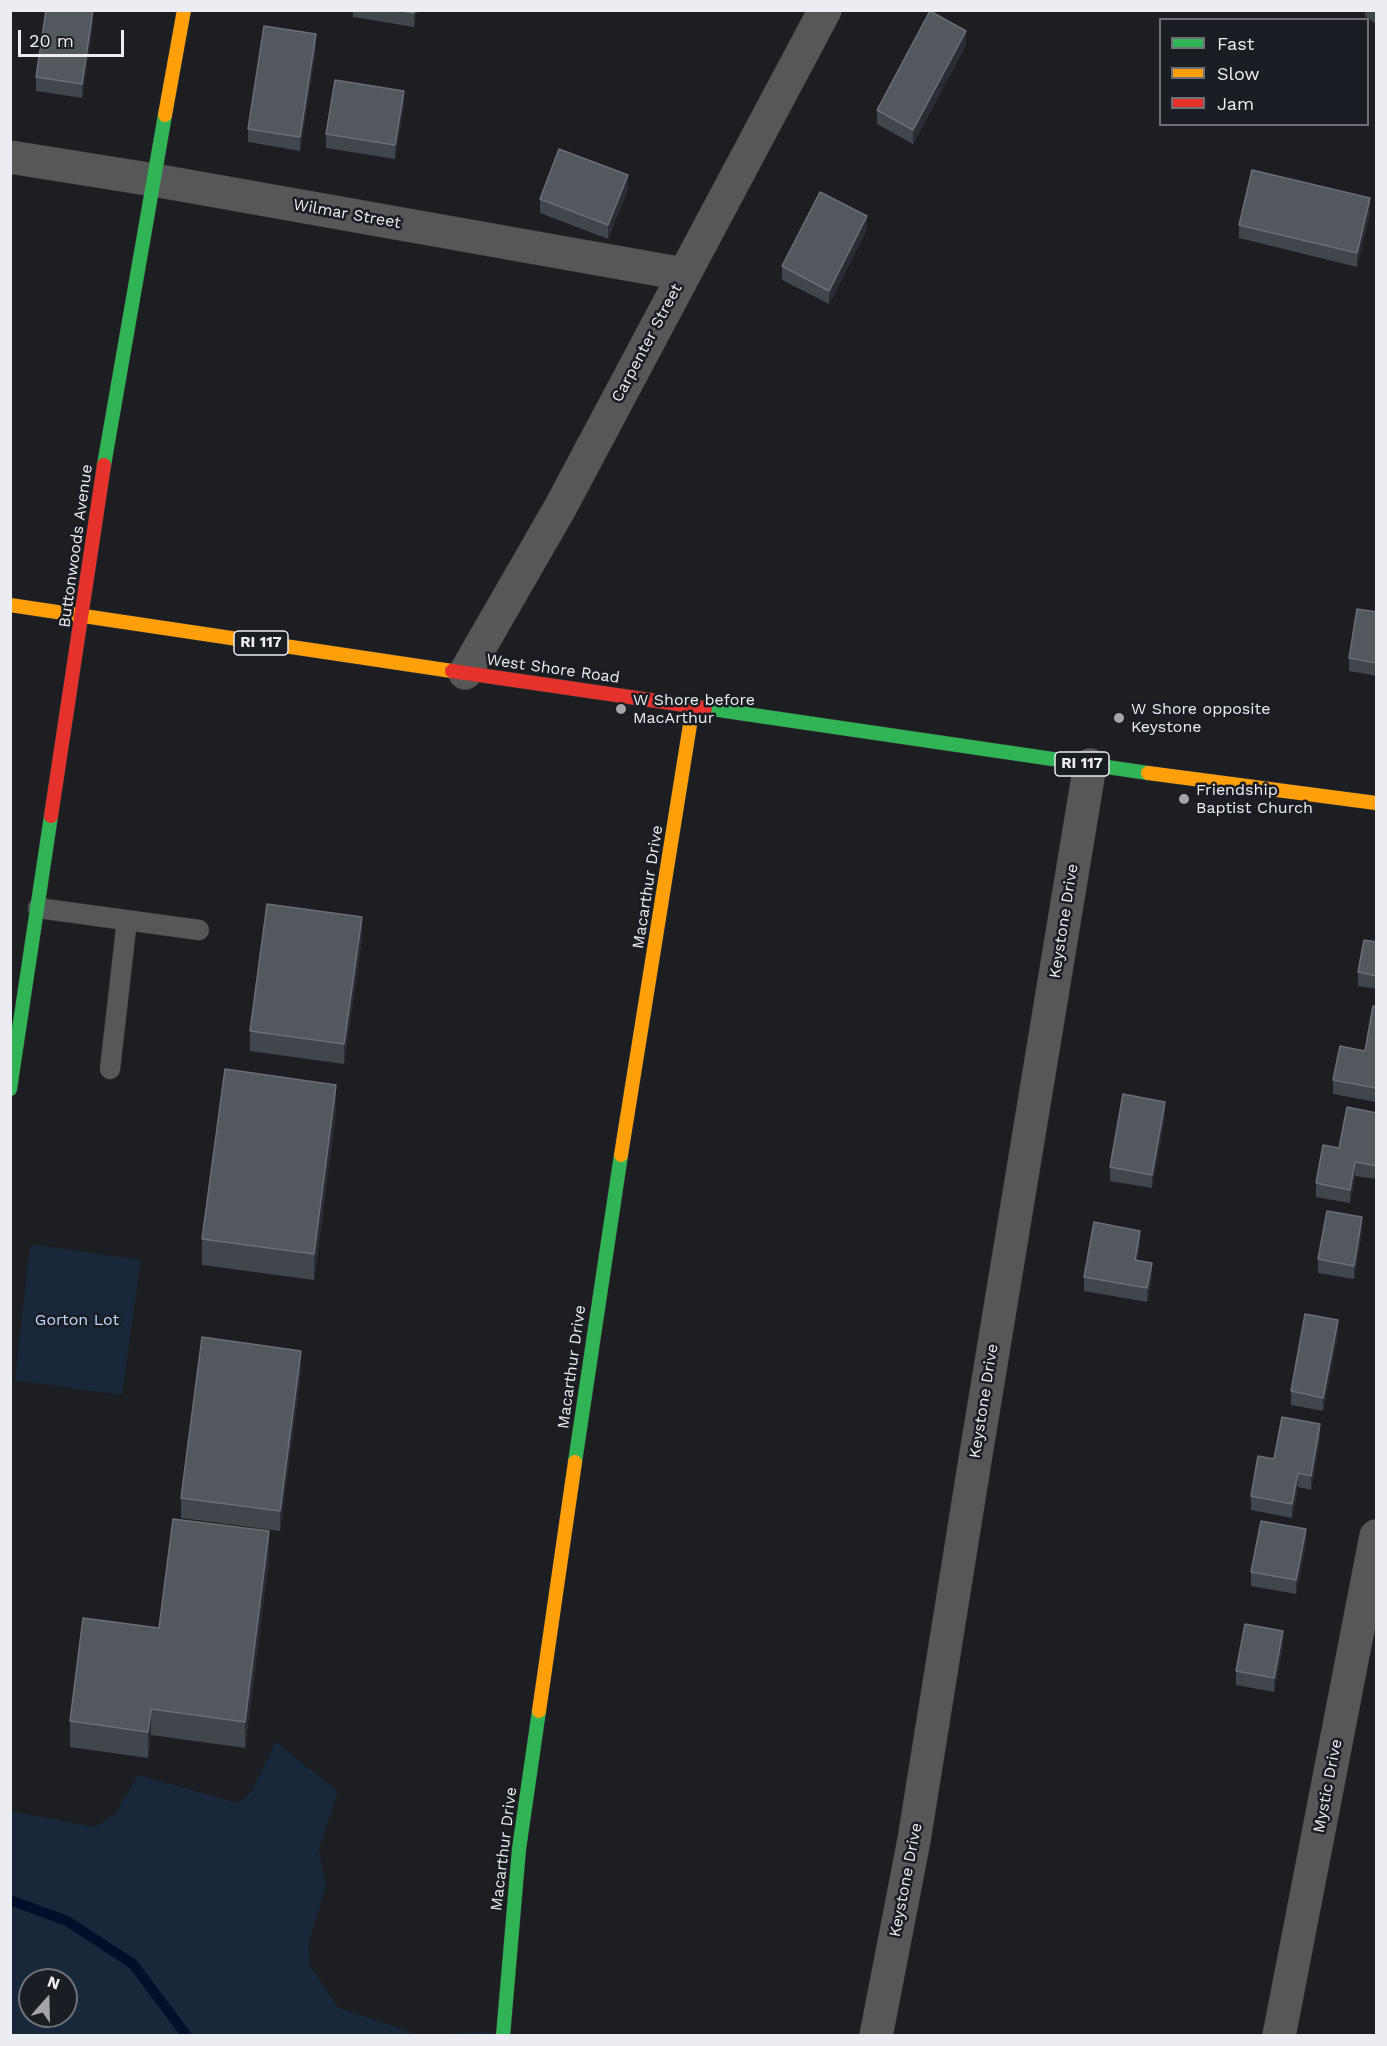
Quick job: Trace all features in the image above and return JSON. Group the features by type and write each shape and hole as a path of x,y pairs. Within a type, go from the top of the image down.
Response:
{"street":[{"name":"Buttonwoods Avenue","path":"10,1089 109,434 184,10"},
{"name":"Carpenter Street","path":"465,673 560,508 825,10"},
{"name":"Wilmar Street","path":"10,157 154,180 683,274"},
{"name":"West Shore Road","path":"10,605 368,660 1090,765 1377,803"},
{"name":"Macarthur Drive","path":"502,2036 520,1837 599,1292 693,706"},
{"name":"Keystone Drive","path":"876,2036 914,1840 979,1431 1090,765"},
{"name":"Mystic Drive","path":"1279,2036 1377,1536"}],"lane":[{"path":"38,908 199,930"},
{"path":"110,1069 127,920"}],"green space":[{"name":"Gorton Lot","path":"30,1244 141,1260 122,1395 15,1380"},
{"path":"276,1742 338,1792 319,1849 326,1886 308,1945 310,1966 338,2008 419,2035 11,2035 10,1811 94,1827 115,1814 138,1775 238,1803 250,1794"},
{"path":"489,2032 495,2035 419,2035"}],"building":[{"path":"46,10 93,10 82,84 36,77"},
{"path":"398,10 415,10 414,13"},
{"path":"930,11 966,31 913,130 877,110"},
{"path":"264,26 316,34 300,137 248,129"},
{"path":"335,80 404,91 395,145 326,134"},
{"path":"559,149 628,175 608,225 540,199"},
{"path":"1252,170 1370,198 1357,253 1239,225"},
{"path":"820,192 867,216 829,291 782,266"},
{"path":"1357,609 1377,612 1377,663 1349,658"},
{"path":"267,904 362,917 344,1044 250,1031"},
{"path":"1364,940 1377,942 1377,976 1358,972"},
{"path":"1373,1006 1377,1007 1376,1088 1333,1080 1340,1046 1365,1051"},
{"path":"225,1069 336,1085 314,1254 202,1239"},
{"path":"1123,1094 1165,1102 1152,1175 1110,1167"},
{"path":"1347,1107 1377,1113 1377,1166 1355,1162 1350,1190 1316,1183 1323,1145 1339,1148"},
{"path":"1327,1211 1362,1217 1354,1266 1318,1259"},
{"path":"1094,1222 1140,1231 1135,1260 1152,1263 1147,1288 1084,1277"},
{"path":"1305,1314 1338,1320 1323,1398 1291,1391"},
{"path":"202,1337 301,1351 280,1511 181,1498"},
{"path":"1282,1417 1320,1424 1311,1476 1298,1473 1292,1504 1251,1496 1258,1456 1274,1459"},
{"path":"173,1519 269,1531 245,1722 151,1709 148,1732 70,1721 83,1618 159,1628"},
{"path":"1261,1521 1306,1529 1296,1580 1251,1572"},
{"path":"1245,1624 1283,1631 1274,1678 1236,1671"}],"waterway":[{"path":"10,1900 67,1921 133,1964 187,2036"}],"traffic: fast":[{"path":"104,465 165,115"},
{"path":"705,708 1148,773"},
{"path":"10,1089 51,816"},
{"path":"575,1462 621,1155"},
{"path":"503,2036 519,1849 539,1711"}],"traffic: slow":[{"path":"165,115 184,10"},
{"path":"10,605 452,671"},
{"path":"621,1155 693,706"},
{"path":"1148,773 1376,803"},
{"path":"539,1711 575,1462"}],"traffic: jam":[{"path":"51,816 104,465"},
{"path":"452,671 705,708"}],"place":[{"name":"W Shore before MacArthur","path":"621,709"},
{"name":"W Shore opposite Keystone","path":"1119,718"},
{"name":"Friendship Baptist Church","path":"1184,799"}]}
